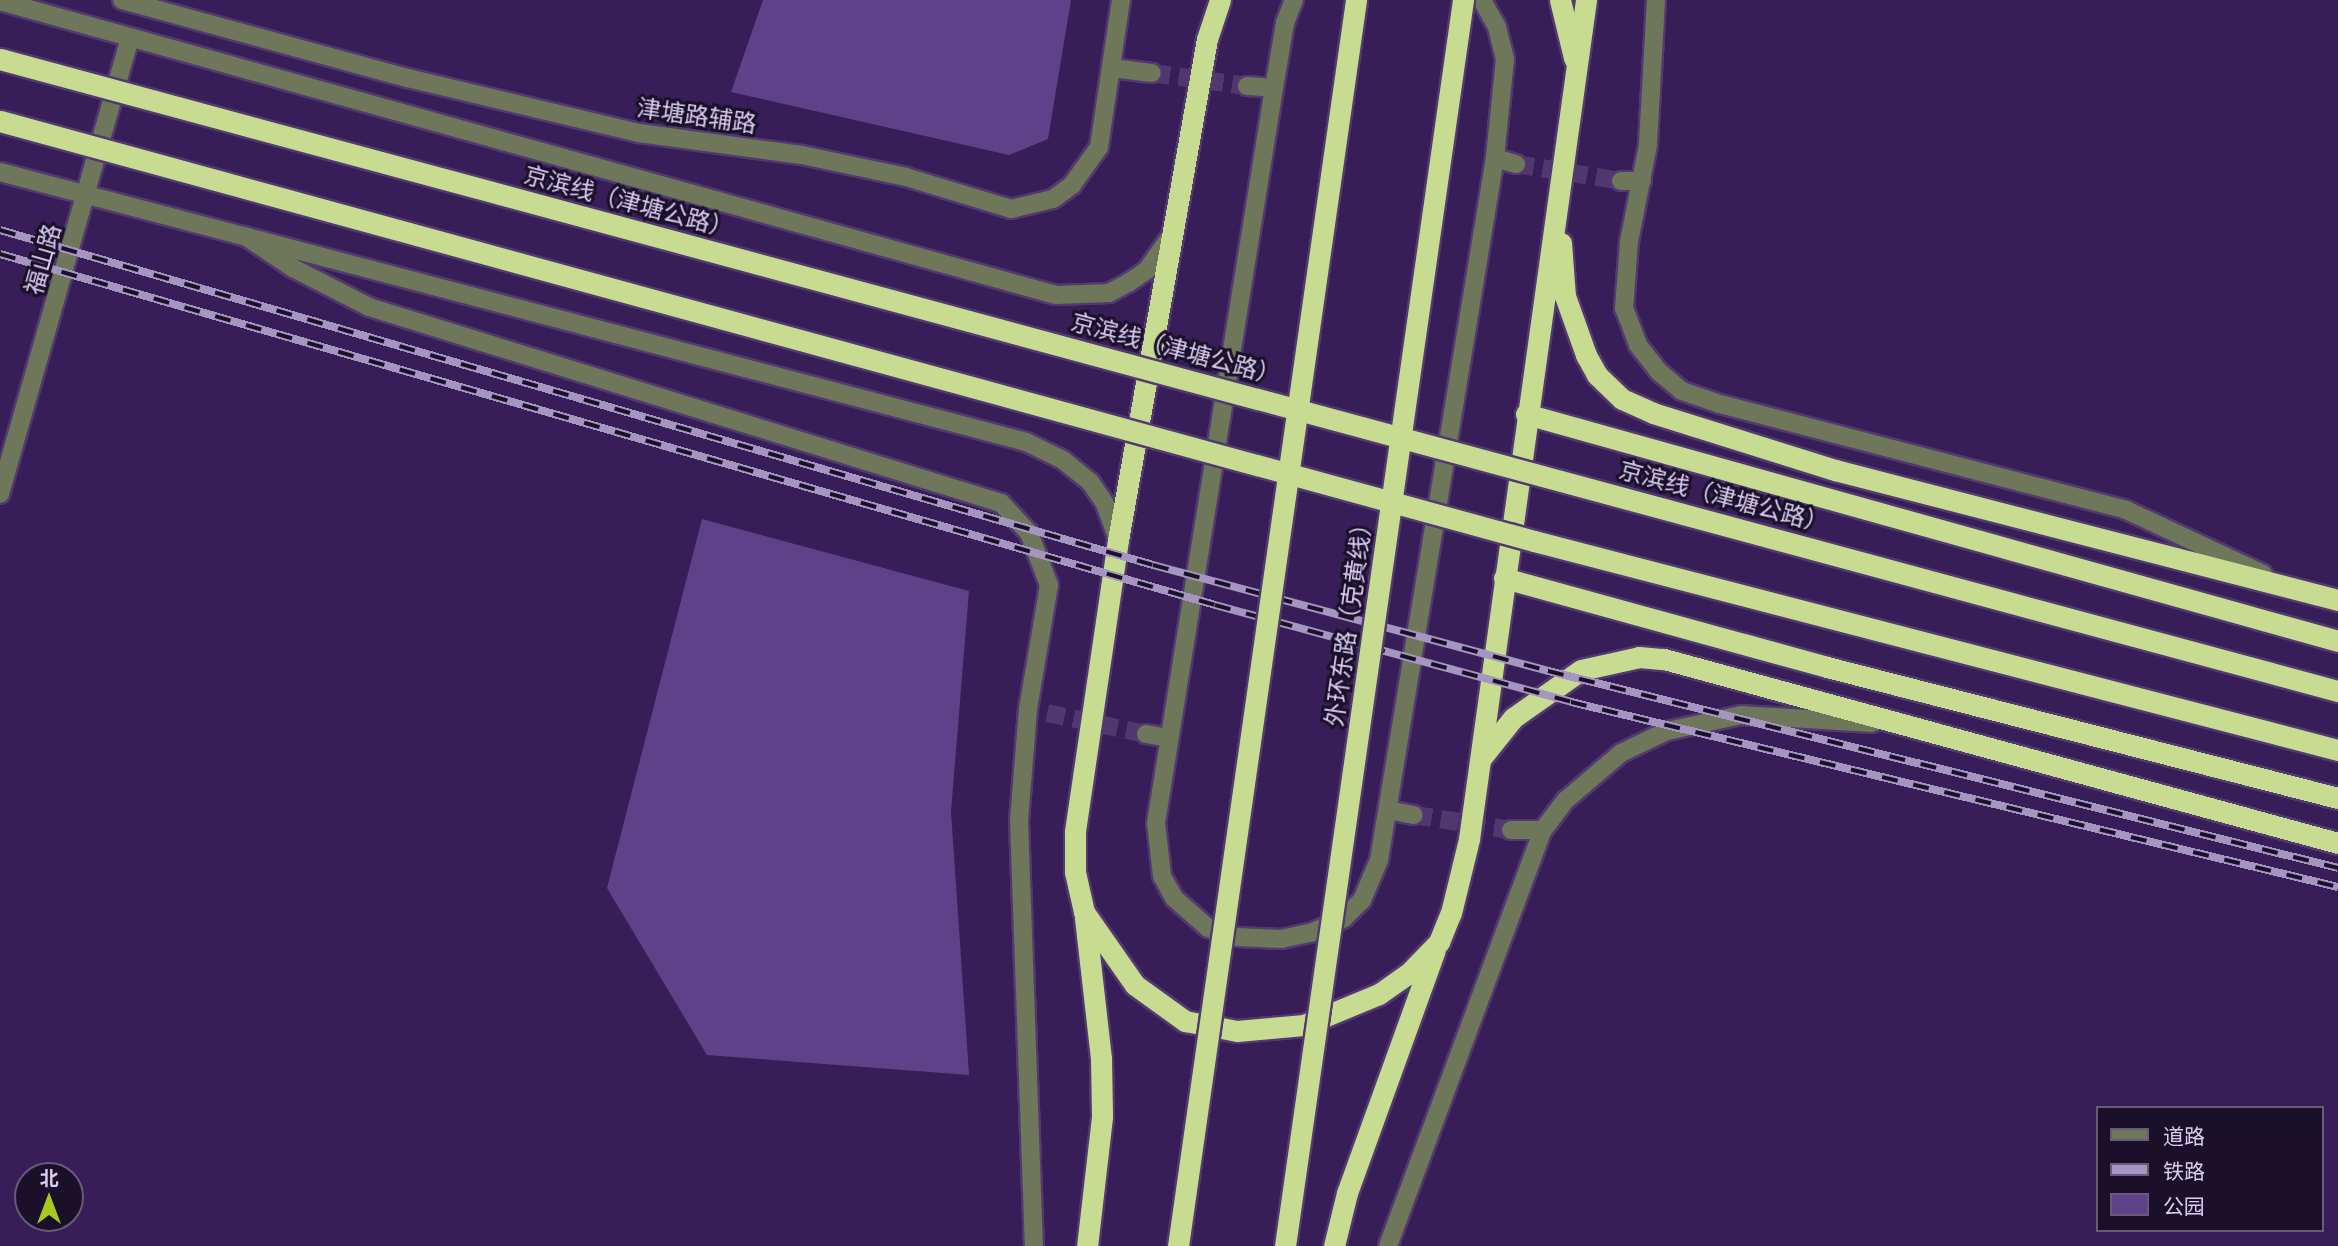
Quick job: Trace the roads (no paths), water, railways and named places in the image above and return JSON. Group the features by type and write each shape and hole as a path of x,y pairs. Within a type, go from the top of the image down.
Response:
{"highway":[{"path":"1087,1246 1102,1117 1101,1058 1084,912 1075,872 1075,832 1118,540 1208,39 1220,0"},
{"path":"1178,1246 1356,0"},
{"name":"外环东路（克黄线）","path":"1285,1246 1463,0"},
{"path":"1560,0 1578,78"},
{"path":"1334,1246 1347,1193 1461,879 1526,414 1578,78 1586,0"},
{"name":"京滨线（津塘公路）","path":"0,59 2338,691"},
{"path":"0,121 1534,541 2338,750"},
{"path":"1559,194 1561,258 1573,326 1597,375 1622,399 1653,413 1835,470 2338,600"},
{"path":"1526,414 1852,508 2338,641"},
{"path":"1504,578 1826,667 2338,798"},
{"path":"1479,761 1513,718 1553,686 1581,670 1639,657 1664,659 2338,843"},
{"path":"1084,912 1135,985 1185,1021 1212,1029 1270,1030 1346,1011 1408,974 1438,942"}],"street":[{"name":"津塘路辅路","path":"122,0 408,78 626,130 802,155 906,177 1011,209 1054,199 1072,185 1093,157 1109,107 1121,0"},
{"path":"1294,0 1285,23 1274,88 1156,823 1158,854 1174,898 1208,928 1237,937 1281,939 1313,932 1344,918 1362,901 1372,881 1388,810 1495,158 1505,59 1497,27 1482,0"},
{"path":"1656,0 1648,145 1629,242 1623,307 1638,345 1682,391 2126,510 2291,587"},
{"path":"0,1 1056,295 1109,293 1129,283 1147,270 1172,233"},
{"name":"福山路","path":"0,494 130,37"},
{"path":"1112,68 1152,73"},
{"path":"1247,86 1274,88"},
{"path":"1495,158 1516,164"},
{"path":"0,172 1026,442 1063,460 1091,483 1105,504 1118,540"},
{"path":"1621,181 1642,181"},
{"path":"245,236 293,268 369,307 1001,503 1029,533 1049,585 1028,709 1018,820 1034,1246"},
{"path":"1028,709 1047,713"},
{"path":"1388,1246 1543,830 1588,778 1621,753 1667,731 1741,715 1819,716 1917,728"},
{"path":"1146,734 1169,738"},
{"path":"1388,810 1414,815"},
{"path":"1511,830 1543,830"}],"tunnel":[{"path":"1152,73 1247,86"},
{"path":"1516,164 1621,181"},
{"path":"1047,713 1146,734"},
{"path":"1414,815 1511,830"}],"railway":[{"path":"0,230 1153,565 1548,671 2338,868"},
{"path":"0,254 1215,605 1571,702 2338,887"}]}
